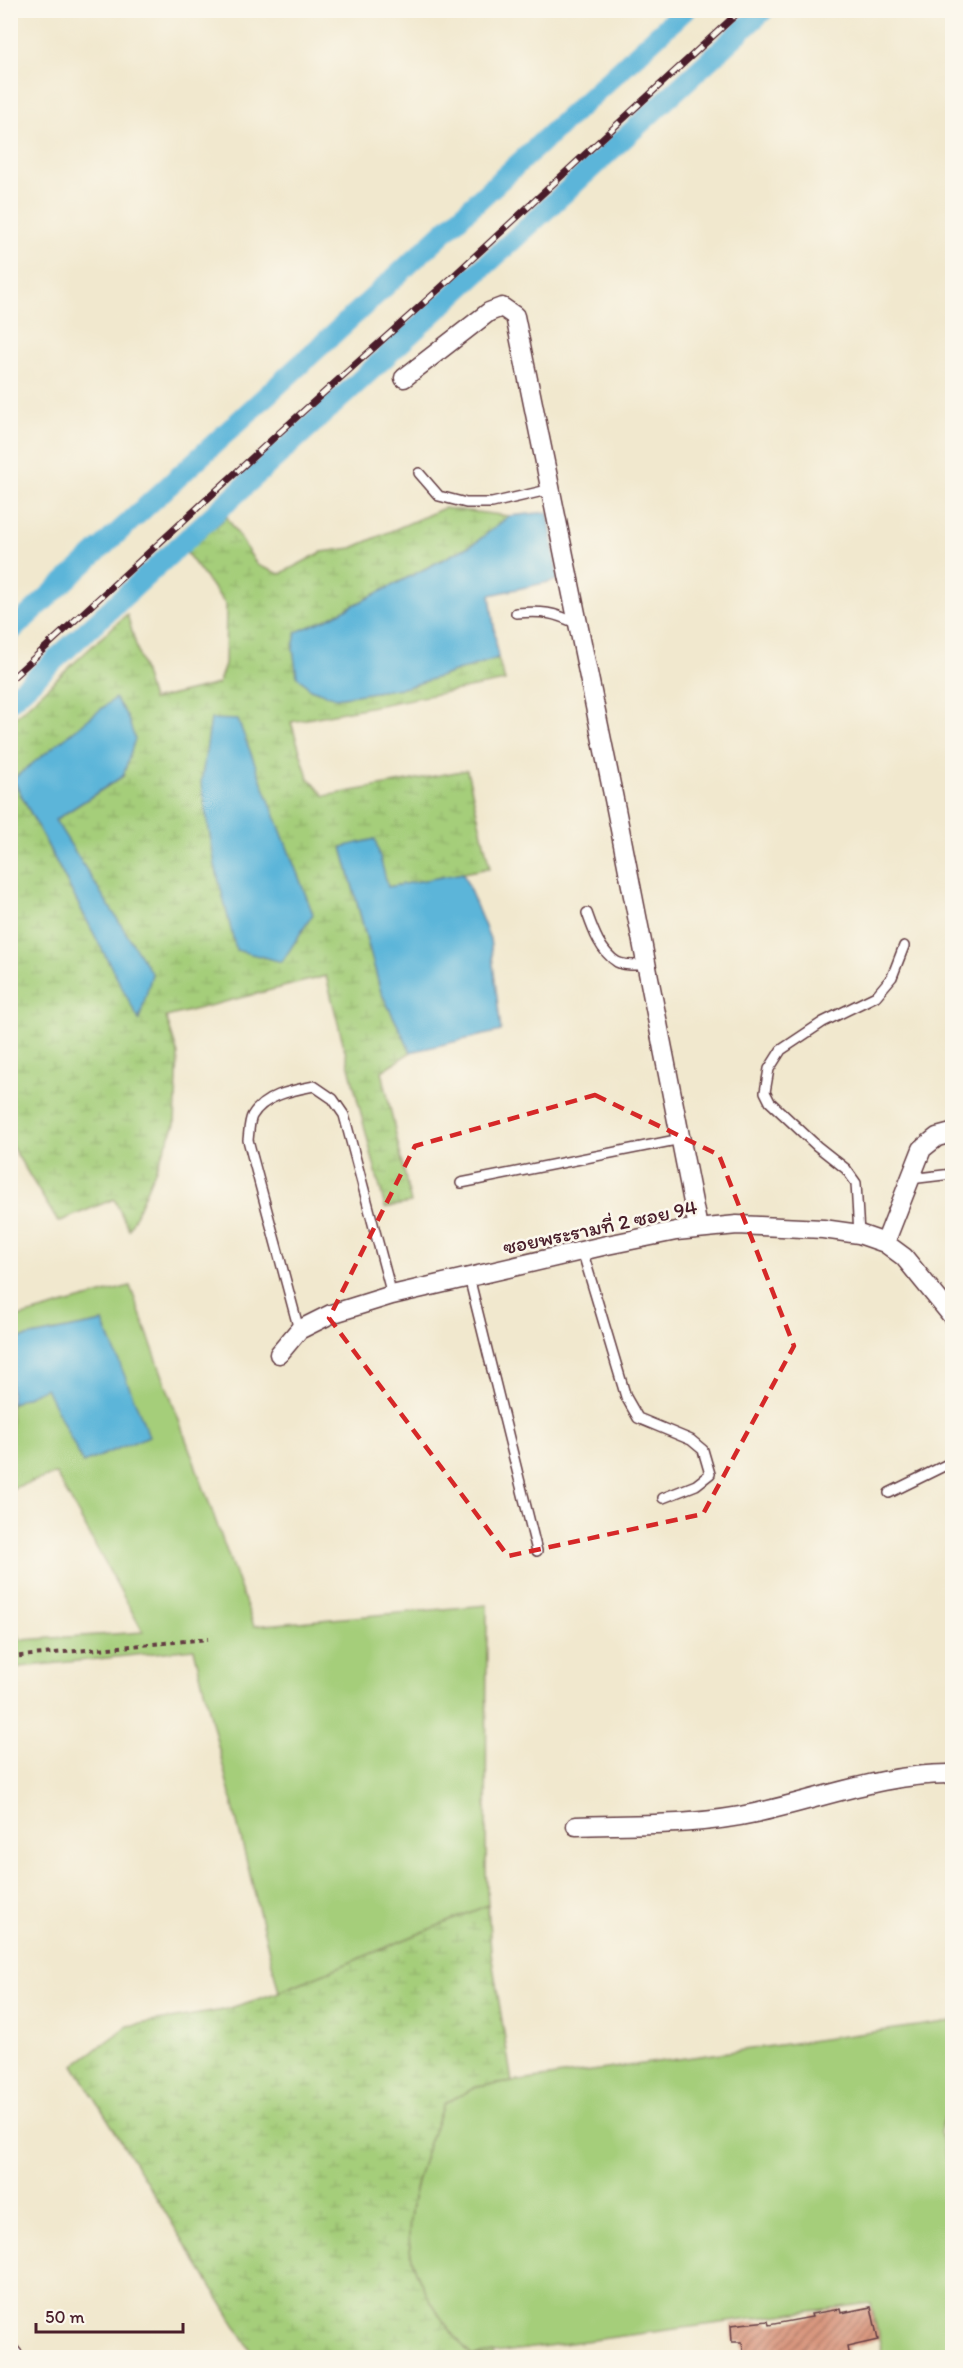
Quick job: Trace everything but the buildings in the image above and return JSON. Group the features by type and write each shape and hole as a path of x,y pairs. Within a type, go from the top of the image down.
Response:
{"street":[{"path":"404,378 489,312 502,307 516,316 698,1228"},
{"path":"885,1243 922,1149 937,1137 952,1133"},
{"name":"ซอยพระรามที่ 2 ซอย 94","path":"279,1354 299,1330 331,1314 393,1295 582,1250 698,1228 737,1225 823,1229 860,1234 885,1243 904,1257 927,1282 952,1316"},
{"path":"576,1826 698,1821 753,1814 887,1779 952,1774"},
{"path":"10,2352 15,2358"}],"lane":[{"path":"419,473 439,496 466,503 492,503 552,489"},
{"path":"516,613 541,611 559,614 577,624"},
{"path":"587,913 596,938 618,963 645,965"},
{"path":"860,1234 856,1183 846,1169 817,1146 770,1102 765,1092 769,1068 781,1050 823,1022 876,996 892,977 904,946"},
{"path":"299,1330 248,1140 252,1117 267,1101 293,1090 314,1086 333,1099 344,1115 393,1295"},
{"path":"461,1183 681,1139"},
{"path":"910,1179 952,1174"},
{"path":"582,1250 626,1397 638,1418 692,1440 704,1450 709,1463 710,1474 703,1480 663,1498"},
{"path":"469,1277 537,1551"},
{"path":"889,1493 952,1462"}],"path":[{"path":"10,1657 208,1639"}],"highlighted area":[{"path":"595,1095 719,1155 794,1346 703,1514 508,1556 329,1318 415,1146"}],"green space":[{"path":"444,508 509,516 475,543 297,632 336,698 407,687 498,658 505,681 291,722 308,777 325,796 467,770 490,868 388,887 342,847 381,992 411,1052 382,1071 411,1203 385,1208 326,976 166,1017 178,1054 175,1124 129,1230 114,1199 58,1222 11,1145 11,721 127,614 152,700 218,684 225,665 226,605 186,552 227,517 257,565 280,574 322,552 352,548","holes":["123,776 55,820 139,1019 13,780"]},
{"path":"130,1286 254,1626 487,1605 486,1870 488,1905 279,1992 194,1649 11,1668 10,1619 21,1640 143,1632 56,1474 10,1489 11,1404 46,1388 103,1322 11,1340 11,1319"},
{"path":"488,1905 491,1953 512,2082 476,2087 443,2104 417,2180 409,2241 412,2259 422,2286 444,2323 472,2356 493,2353 494,2357 255,2357 74,2065 128,2026 224,2010 279,1992"},
{"path":"952,2021 952,2092 940,2132 952,2178 952,2357 883,2357 871,2303 472,2356 444,2323 422,2286 412,2259 409,2241 417,2180 443,2104 477,2087"}],"water":[{"path":"548,512 558,580 490,595 498,658 407,687 336,698 310,689 297,676 293,649 296,632 327,619 475,543 509,516"},
{"path":"115,698 127,716 135,739 123,776 55,820 152,974 139,1020 13,779"},
{"path":"211,719 238,720 313,914 282,962 236,950 215,865 201,783"},
{"path":"375,839 388,887 463,873 490,939 501,1031 411,1052 381,992 342,847"},
{"path":"103,1322 149,1436 83,1463 46,1388 11,1404 11,1340"}],"waterway":[{"path":"10,632 685,10"},
{"path":"10,701 764,10"}],"railway":[{"path":"10,680 448,281 741,10"}]}
